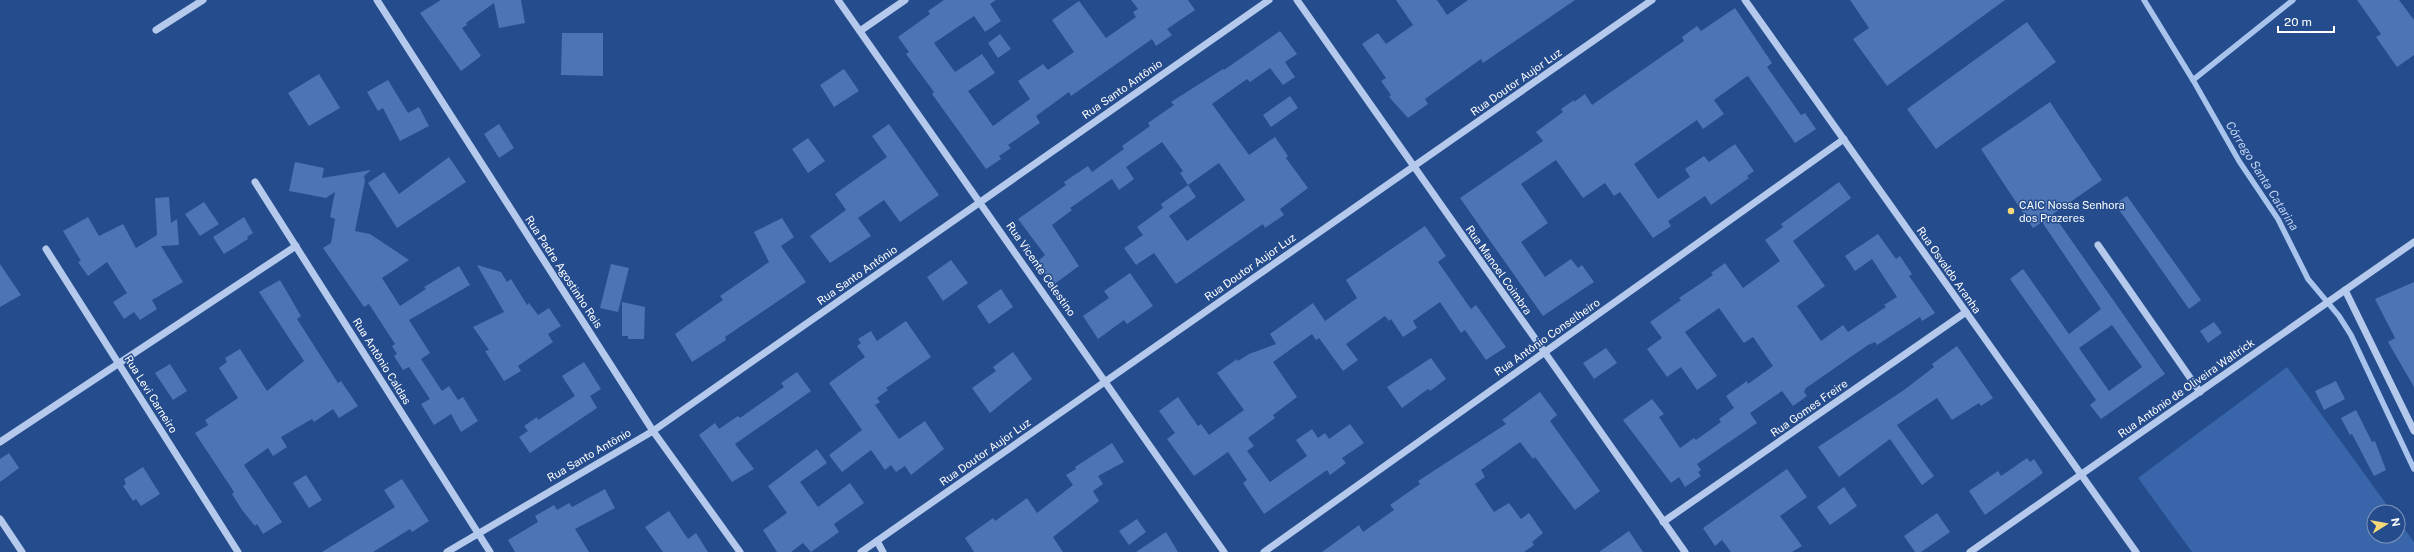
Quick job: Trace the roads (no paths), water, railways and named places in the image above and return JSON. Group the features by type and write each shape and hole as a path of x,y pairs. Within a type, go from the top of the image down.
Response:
{"street":[{"path":"156,30 203,0"},
{"name":"Rua Padre Agostinho Reis","path":"376,0 653,431 740,552"},
{"name":"Rua Vicente Celestino","path":"838,0 1106,381 1224,552"},
{"path":"860,31 905,0"},
{"name":"Rua Santo Antônio","path":"447,552 478,532 653,431 1269,0"},
{"name":"Rua Manoel Coimbra","path":"1297,0 1685,552"},
{"name":"Rua Doutor Aujor Luz","path":"861,552 1652,0"},
{"name":"Rua Osvaldo Aranha","path":"1745,0 2136,552"},
{"name":"Rua Antônio Conselheiro","path":"1264,552 1844,140"},
{"name":"Rua Antônio Caldas","path":"256,182 490,552"},
{"name":"Rua Antônio de Oliveira Waltrick","path":"1970,552 2414,242"},
{"path":"2098,245 2200,392"},
{"path":"0,442 296,246"},
{"name":"Rua Levi Carneiro","path":"46,249 238,552"},
{"path":"2345,290 2414,431"},
{"name":"Rua Gomes Freire","path":"1663,522 1966,312"},
{"path":"0,519 22,552"},
{"path":"877,541 883,552"}],"waterway":[{"name":"Córrego Santa Catarina","path":"2144,0 2193,80 2239,161 2278,219 2308,279 2339,316 2351,335 2414,469"},
{"path":"2193,80 2293,0"}],"place":[{"name":"CAIC Nossa Senhora dos Prazeres","path":"2011,211"}]}
